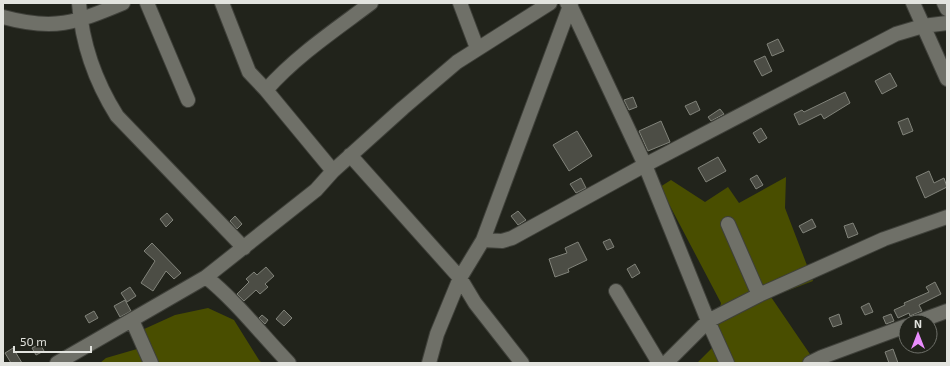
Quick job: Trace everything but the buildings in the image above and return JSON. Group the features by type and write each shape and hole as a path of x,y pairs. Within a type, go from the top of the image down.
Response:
{"street":[{"path":"78,3 80,20 89,60 108,101 117,116 244,248"},
{"path":"3,17 25,23 51,26 80,20 122,3"},
{"path":"147,3 188,100"},
{"path":"222,3 249,72 333,170"},
{"path":"266,90 278,76 305,53 371,3"},
{"path":"460,3 477,48"},
{"path":"57,363 206,277 316,190 333,170 434,81 477,48 550,3"},
{"path":"913,3 947,80"},
{"path":"944,3 947,9"},
{"path":"570,4 645,164 708,321 727,363"},
{"path":"429,363 437,334 460,278 483,240 570,4"},
{"path":"483,240 502,241 512,238 645,164 896,34 923,26 947,23"},
{"path":"350,155 460,278 475,303 522,363"},
{"path":"666,363 708,321 759,295 884,239 947,217"},
{"path":"728,224 759,295"},
{"path":"206,277 226,294 288,363"},
{"path":"616,291 660,363"},
{"path":"132,320 151,363"},
{"path":"810,363 822,357 898,329"}],"shaded area":[{"path":"786,177 785,208 813,281 771,297 816,363 697,363 712,348 721,303 660,187 671,180 705,202 728,187 739,203"},
{"path":"208,308 234,320 262,363 100,363 106,358 137,349 142,330 175,315"}]}
